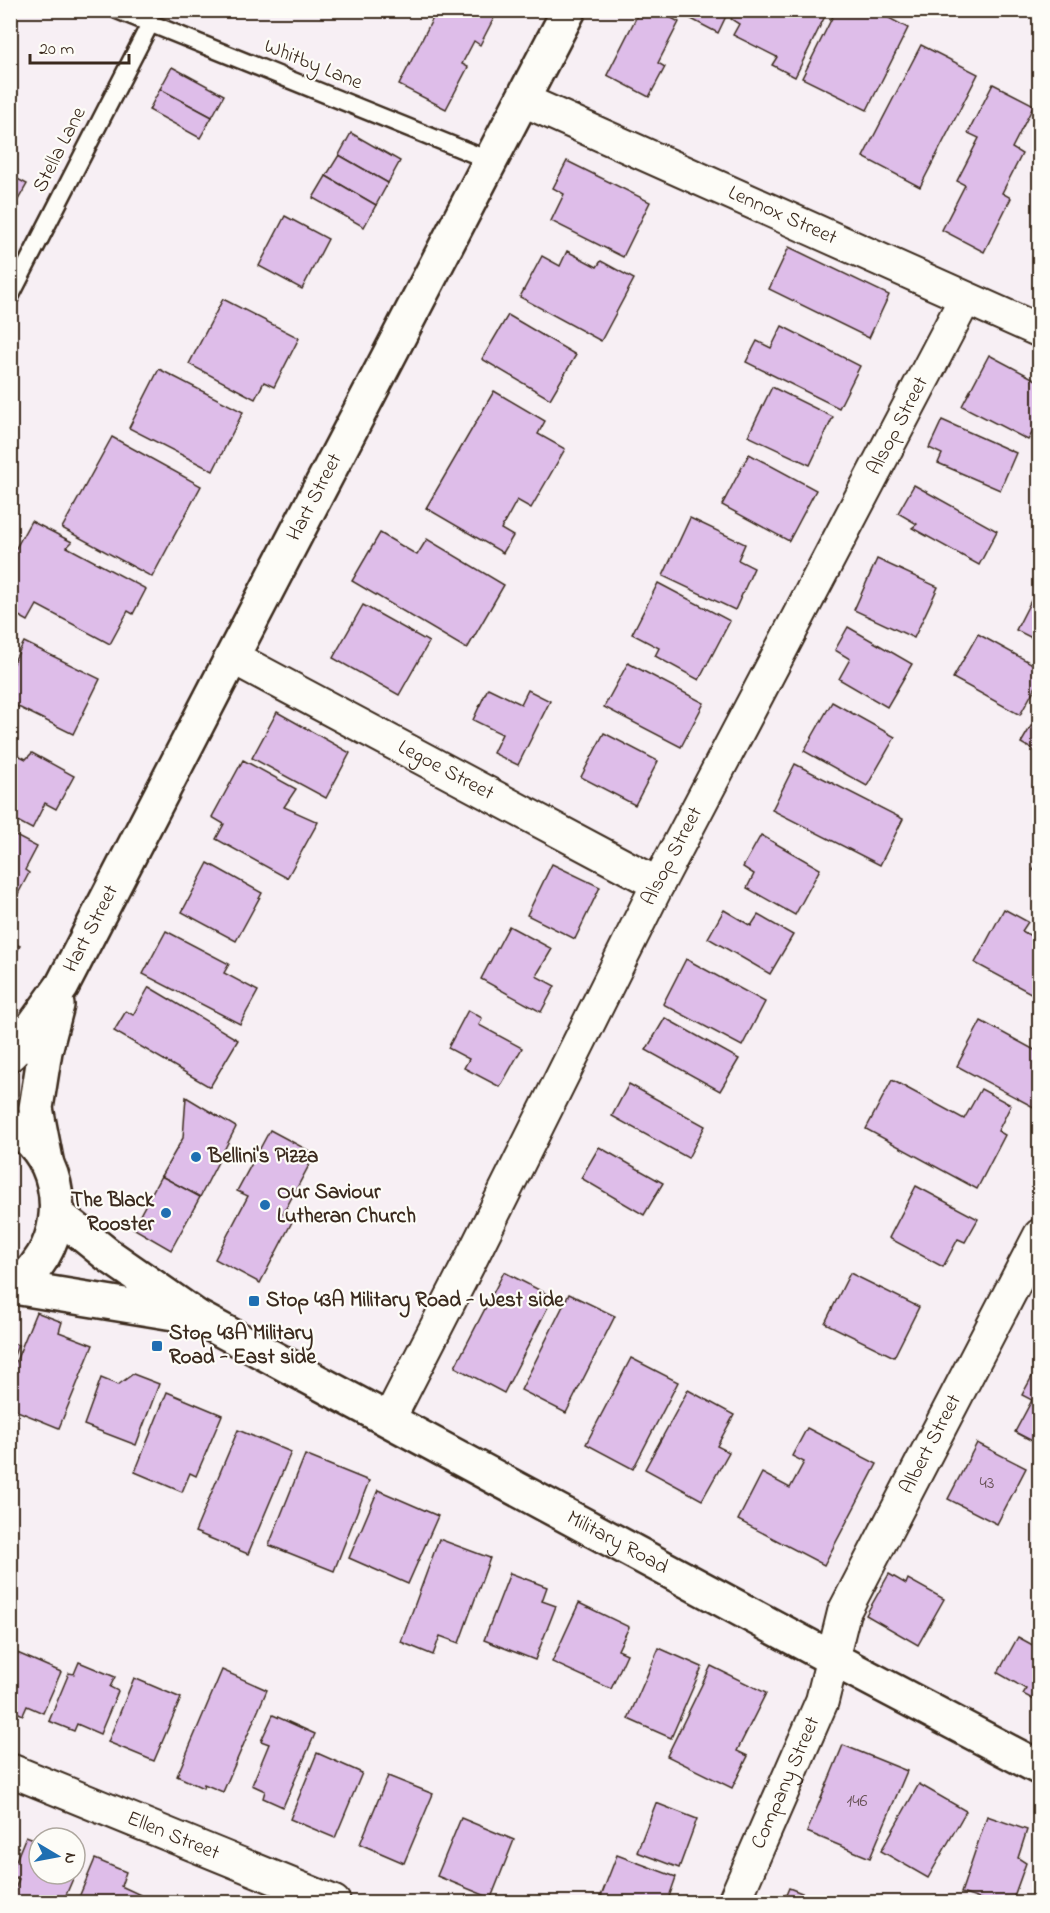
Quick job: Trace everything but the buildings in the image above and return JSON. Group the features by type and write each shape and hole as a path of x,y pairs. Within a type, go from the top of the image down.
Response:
{"main road":[{"name":"Hart Street","path":"10,1054 62,986 570,10"},
{"name":"Hart Street","path":"12,1288 35,1269 50,1245 57,1214 54,1181 47,1163 36,1108 45,1051 62,986"},
{"path":"10,1126 32,1143 47,1163"},
{"name":"Military Road","path":"57,1214 108,1255 197,1317 1040,1768"},
{"name":"Military Road","path":"12,1288 197,1317"}],"street":[{"name":"Lennox Street","path":"522,100 1040,331"},
{"name":"Alsop Street","path":"388,1419 474,1254 658,884 965,299"},
{"name":"Legoe Street","path":"232,657 658,884"},
{"name":"Albert Street","path":"833,1659 844,1612 1040,1235"},
{"name":"Company Street","path":"734,1902 822,1701 833,1659"},
{"name":"Ellen Street","path":"10,1770 334,1902"}],"lane":[{"name":"Whitby Lane","path":"117,10 491,161"},
{"name":"Stella Lane","path":"10,297 150,24"}],"place":[{"name":"Bellini's Pizza","path":"196,1157"},
{"name":"Our Saviour Lutheran Church","path":"265,1205"},
{"name":"The Black Rooster","path":"166,1213"},
{"name":"Stop 43A Military Road - West side","path":"254,1301"},
{"name":"Stop 43A Military Road - East side","path":"157,1346"}]}
